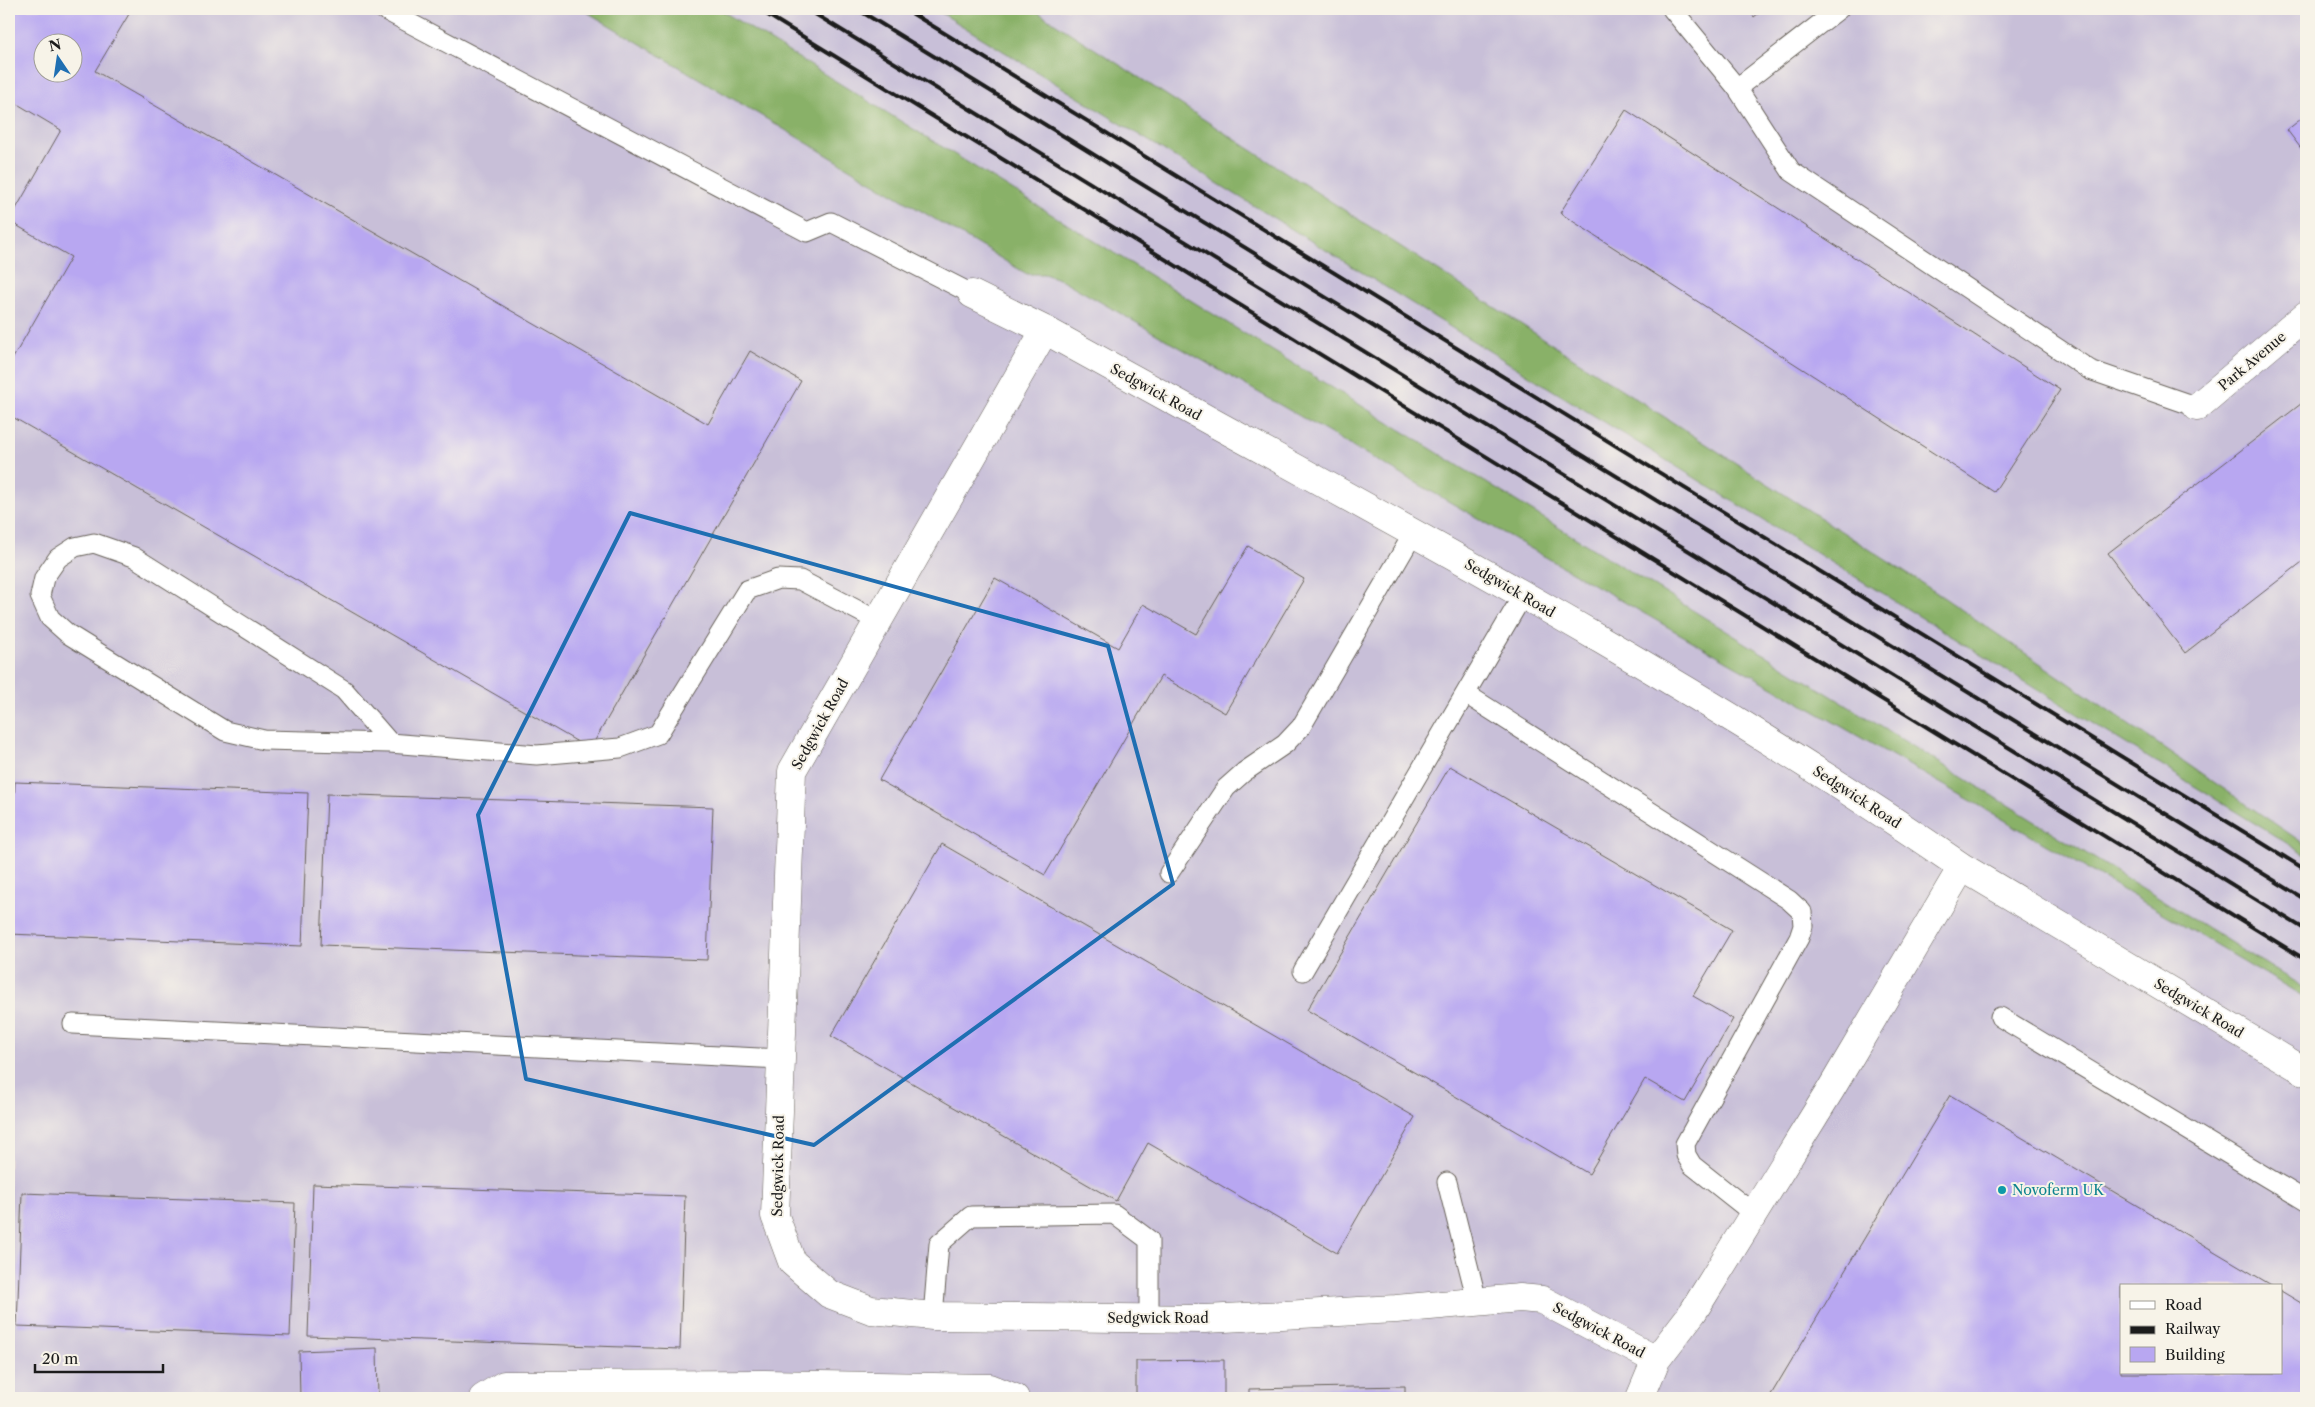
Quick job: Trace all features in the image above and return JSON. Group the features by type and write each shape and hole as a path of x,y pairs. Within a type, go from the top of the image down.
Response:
{"street":[{"name":"Sedgwick Road","path":"972,294 1046,330 1523,595 1722,710 1837,782 1962,867 2306,1072"},
{"name":"Park Avenue","path":"2197,407 2306,315"},
{"name":"Sedgwick Road","path":"1046,330 792,771 775,1216 792,1262 829,1294 871,1310 933,1316 1205,1319 1396,1310 1520,1298 1542,1300 1656,1360"},
{"name":"Sedgwick Road","path":"1640,1398 1656,1360 1693,1312 1754,1214 1836,1081 1962,867"},
{"path":"483,1398 504,1385 765,1384 990,1388 1015,1398"}],"lane":[{"path":"383,9 807,232 831,222 972,294"},
{"path":"1672,9 1737,88 1791,171 2090,370 2197,407"},
{"path":"1737,88 1839,9"},
{"path":"1169,873 1226,788 1244,772 1285,744 1301,727 1413,534"},
{"path":"390,743 344,690 134,557 94,543 75,547 58,558 44,578 40,596 50,618 68,634 225,731 264,740 390,743 537,755 620,748 658,734 747,590 778,579 800,580 878,621"},
{"path":"1304,971 1523,595"},
{"path":"1466,694 1790,900 1802,912 1803,926 1799,938 1685,1144 1686,1155 1692,1165 1754,1214"},
{"path":"2000,1017 2306,1201"},
{"path":"73,1024 781,1059"},
{"path":"1447,1182 1477,1301"},
{"path":"933,1316 939,1244 971,1216 1114,1214 1149,1240 1149,1318"}],"highlighted area":[{"path":"630,513 1108,646 1173,884 814,1145 526,1079 478,815"}],"shaded area":[{"path":"9,9 2306,9 2306,1398 9,1398"}],"green space":[{"path":"582,9 719,9 2306,989 2306,998 1989,811 1062,280 1044,274 1027,274"},
{"path":"935,9 1033,9 1940,595 2306,845 2306,855"}],"building":[{"path":"9,9 132,9 95,71 708,424 750,351 801,381 590,749 9,415 9,365 71,257 9,221 61,130 9,99"},
{"path":"1748,9 1764,9 1754,17"},
{"path":"1626,110 2060,390 1994,492 1560,213"},
{"path":"2306,115 2306,155 2287,130"},
{"path":"2306,400 2306,559 2185,653 2108,553"},
{"path":"1248,546 1304,579 1225,713 1161,676 1045,875 879,780 995,578 1118,648 1143,604 1196,634"},
{"path":"1450,766 1732,930 1693,996 1733,1019 1685,1102 1645,1079 1589,1174 1307,1010"},
{"path":"15,782 308,793 302,946 9,934"},
{"path":"327,794 713,807 707,960 321,945"},
{"path":"942,844 1415,1117 1337,1253 1148,1143 1116,1201 831,1036"},
{"name":"Novoferm UK","path":"1950,1095 2270,1284 2120,1284 2120,1374 2282,1374 2282,1292 2306,1306 2306,1398 1769,1398"},
{"path":"313,1184 685,1196 680,1349 308,1336"},
{"path":"22,1193 295,1203 290,1336 17,1326"},
{"path":"377,1348 378,1398 300,1398 299,1351"},
{"path":"1224,1360 1224,1398 1136,1398 1136,1361"},
{"path":"1405,1386 1405,1398 1249,1398 1249,1389"}],"railway":[{"path":"758,9 2306,960"},
{"path":"807,9 2306,930"},
{"path":"857,9 2306,900"},
{"path":"905,9 2306,870"}],"place":[{"name":"Novoferm UK","path":"2002,1190"}]}
